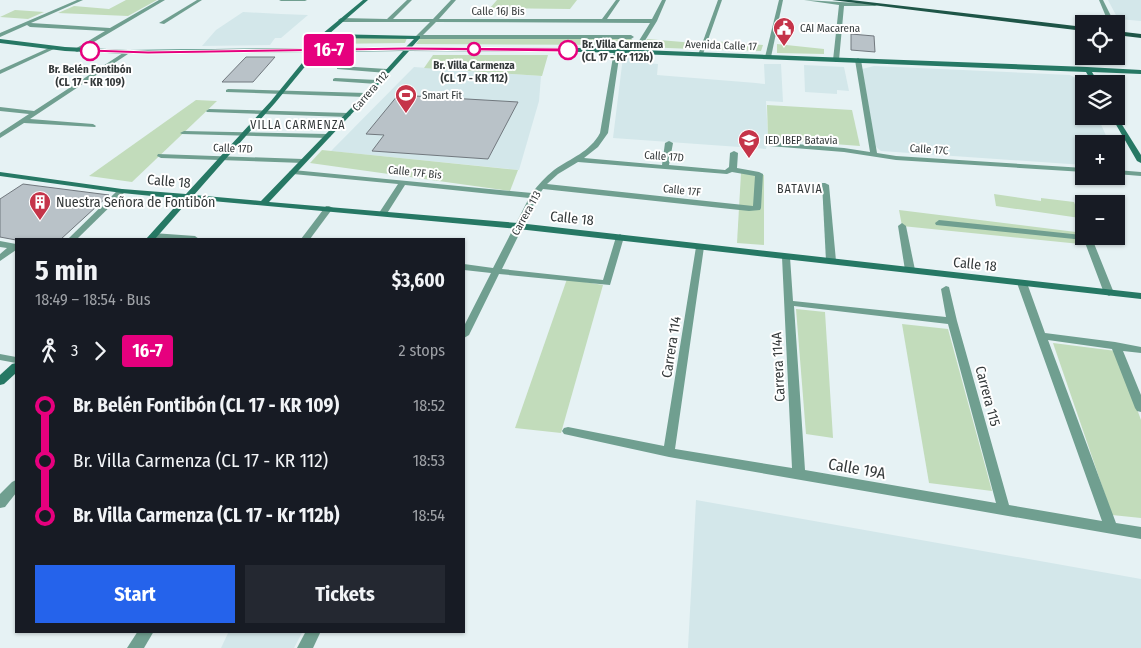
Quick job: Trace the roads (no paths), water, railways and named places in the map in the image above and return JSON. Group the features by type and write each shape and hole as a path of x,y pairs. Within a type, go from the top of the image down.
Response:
{"main road":[{"path":"839,4 873,2 1075,23"},
{"path":"873,2 1075,28"},
{"path":"1125,29 1141,31"},
{"path":"1125,34 1141,36"}],"street":[{"path":"0,35 81,0"},
{"path":"77,50 163,0"},
{"path":"162,23 200,0"},
{"path":"281,0 303,0"},
{"path":"307,50 321,36 366,0"},
{"path":"387,20 410,0"},
{"name":"Carrera 112","path":"264,202 348,115 406,49 454,0"},
{"path":"603,21 618,0"},
{"path":"635,52 654,22 664,0"},
{"path":"700,54 720,0"},
{"path":"806,0 839,4 836,60"},
{"path":"1101,0 1108,15"},
{"path":"768,57 780,1"},
{"name":"Calle 16J Bis","path":"341,20 654,22"},
{"path":"26,24 112,30"},
{"name":"Calle 16J Bis","path":"321,36 630,37"},
{"name":"Avenida Calle 17","path":"0,41 53,48 128,52 406,49 618,51 1141,72"},
{"path":"0,72 53,48"},
{"path":"151,238 245,134 315,50"},
{"name":"Carrera 113","path":"465,333 534,196 559,170 597,146 604,133 618,51"},
{"path":"0,136 128,52"},
{"path":"858,60 874,155"},
{"path":"339,68 387,70"},
{"path":"1087,69 1091,75"},
{"path":"335,80 377,82"},
{"path":"228,91 366,95"},
{"path":"0,109 35,113"},
{"path":"209,110 348,115"},
{"path":"23,121 93,126"},
{"path":"1119,125 1141,161"},
{"path":"184,133 327,136"},
{"path":"665,168 669,143"},
{"name":"Calle 17C","path":"772,144 874,155 1075,169"},
{"path":"732,170 734,153"},
{"name":"Calle 17D","path":"161,156 304,161"},
{"name":"Calle 17D","path":"577,160 665,168 727,172 732,170"},
{"name":"Calle 17F","path":"542,186 749,209 757,208 760,174 732,170"},
{"name":"Calle 17F Bis","path":"293,172 534,196"},
{"path":"1125,173 1141,174"},
{"name":"Calle 18","path":"0,174 122,191 264,202 518,226 1141,296"},
{"path":"383,213 403,182"},
{"path":"825,185 831,262"},
{"path":"73,238 122,191"},
{"path":"306,238 329,208"},
{"path":"939,223 1075,236"},
{"path":"902,226 910,270"},
{"path":"465,267 607,283 620,238"},
{"path":"0,244 15,247"},
{"path":"1090,245 1109,293"},
{"name":"Carrera 114","path":"669,452 700,247"},
{"path":"0,258 15,248"},
{"name":"Carrera 114A","path":"786,257 799,475"},
{"path":"1022,283 1111,528"},
{"name":"Carrera 115","path":"946,289 952,321 1004,509"},
{"path":"789,303 952,321"},
{"path":"1042,336 1141,350"},
{"path":"1115,345 1141,408"},
{"path":"0,357 15,360"},
{"path":"0,381 15,368"},
{"name":"Calle 19A","path":"568,431 669,452 1141,533"},
{"path":"0,503 15,487"},
{"path":"135,648 146,633"},
{"path":"305,648 313,633"}],"place":[{"name":"CAI Macarena","path":"784,47"},
{"name":"Br. Villa Carmenza (CL 17 - KR 112)","path":"474,49"},
{"name":"Br. Villa Carmenza (CL 17 - Kr 112b)","path":"568,50"},
{"name":"Br. Belén Fontibón (CL 17 - KR 109)","path":"90,51"},
{"name":"Smart Fit","path":"406,114"},
{"name":"IED IBEP Batavia","path":"749,159"},
{"name":"Nuestra Señora de Fontibón","path":"40,221"}],"district":[{"name":"VILLA CARMENZA","path":"298,125"},
{"name":"BATAVIA","path":"800,189"}]}
